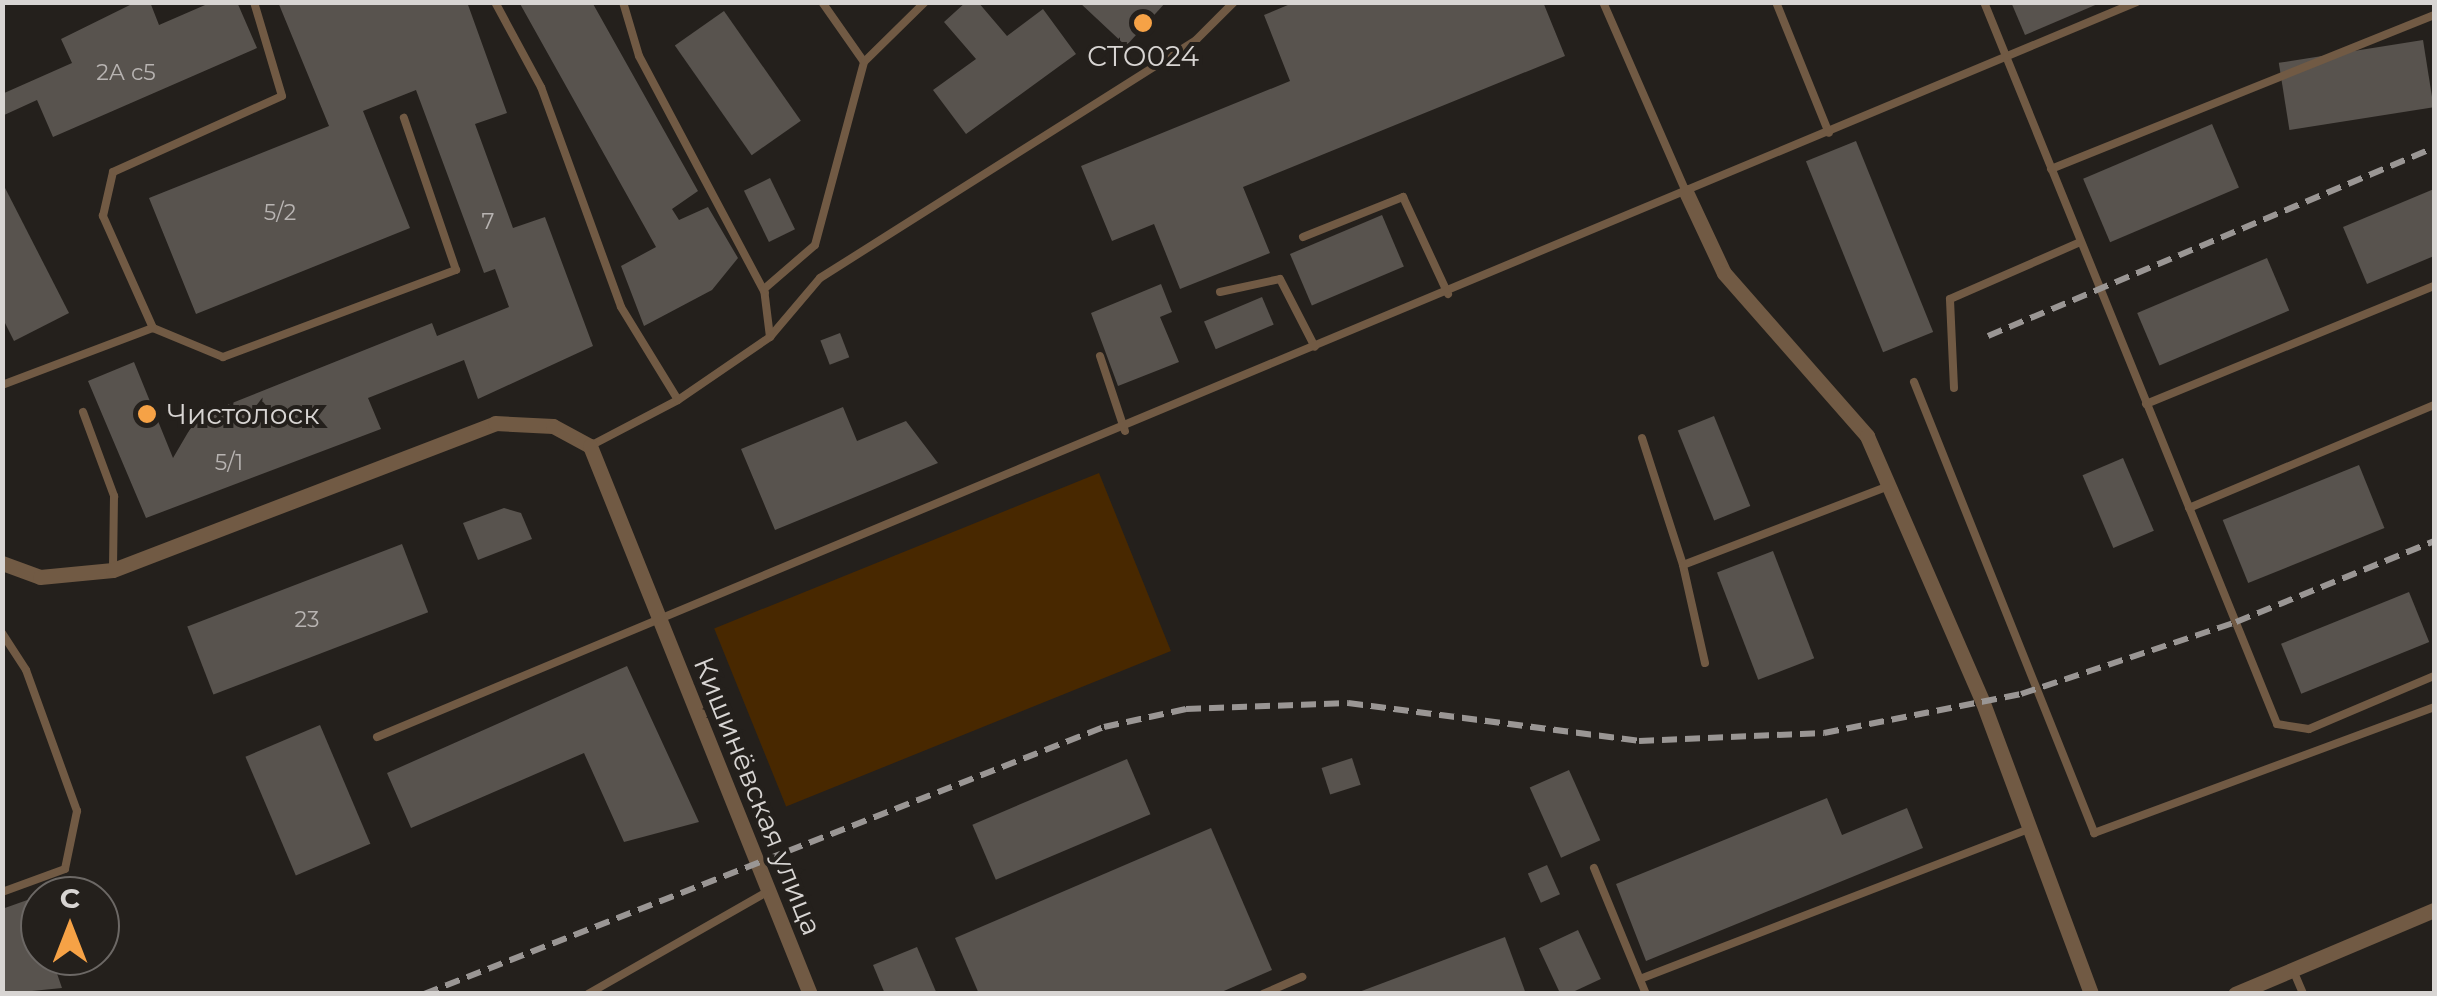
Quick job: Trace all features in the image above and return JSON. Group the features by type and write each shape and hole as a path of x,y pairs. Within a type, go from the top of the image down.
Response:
{"street":[{"path":"1686,192 1724,273 1868,436 1892,486 2091,994"},
{"path":"2,563 40,577 113,570 495,423 553,426 590,446"},
{"name":"Кишинёвская улица","path":"590,446 810,994"},
{"path":"2234,994 2434,910"}],"lane":[{"path":"254,2 282,96 113,172 103,216 153,328 224,358 456,270 404,118"},
{"path":"496,2 540,86 621,307 678,400"},
{"path":"624,2 639,56 764,289 770,337"},
{"path":"822,2 864,62"},
{"path":"764,289 815,245 864,62 925,2"},
{"path":"590,446 678,400 770,337 820,278 1196,40 1234,2"},
{"path":"1603,2 1686,192"},
{"path":"1776,2 1829,132"},
{"path":"1984,2 2078,243 2277,724 2309,729 2434,676"},
{"path":"377,737 660,617 1125,431 1315,347 2137,2"},
{"path":"2051,170 2434,15"},
{"path":"1304,237 1403,197 1448,294"},
{"path":"1954,388 1950,299 2078,243"},
{"path":"1220,292 1280,280 1315,347"},
{"path":"2146,404 2434,286"},
{"path":"2,385 153,328"},
{"path":"1100,356 1125,431"},
{"path":"1914,382 2094,833 2434,706"},
{"path":"2188,508 2434,406"},
{"path":"82,412 114,496 113,570"},
{"path":"1642,438 1683,565 1704,662"},
{"path":"1683,565 1892,486"},
{"path":"2,632 77,811 66,869 2,892"},
{"path":"1640,979 2029,829"},
{"path":"1594,868 1646,994"},
{"path":"588,994 767,892"},
{"path":"2293,970 2304,994"},
{"path":"1263,994 1302,977"}],"shaded area":[{"path":"1099,473 1171,651 786,806 714,628"}],"building":[{"path":"136,2 150,2 159,25 212,2 237,2 257,48 53,137 37,100 2,116 2,94 72,63 61,39"},
{"path":"278,2 467,2 507,113 475,124 513,228 545,217 593,346 478,399 464,360 368,398 381,429 146,518 88,381 134,362 173,458 197,417 432,323 437,336 509,307 495,269 484,273 416,90 363,111 410,228 196,314 149,198 329,126"},
{"path":"519,2 592,2 698,191 672,209 679,220 708,207 738,258 712,290 644,326 621,266 656,247"},
{"path":"966,2 978,2 1007,36 1043,9 1076,54 966,134 933,90 976,59 944,22"},
{"path":"1079,2 1166,2 1126,46"},
{"path":"1295,2 1543,2 1565,56 1243,187 1270,253 1180,289 1154,224 1112,241 1081,166 1290,81 1264,15"},
{"path":"2011,2 2100,2 2100,3 2025,35"},
{"path":"724,11 801,121 752,155 675,45"},
{"path":"2423,40 2434,107 2289,130 2279,63"},
{"path":"2212,124 2239,188 2110,242 2083,179"},
{"path":"1856,141 1933,332 1883,352 1806,161"},
{"path":"770,178 795,229 769,242 744,191"},
{"path":"2,182 69,313 14,341 2,317"},
{"path":"2434,189 2434,256 2367,284 2343,227"},
{"path":"1382,215 1404,267 1312,306 1290,254"},
{"path":"2267,258 2289,310 2159,366 2137,313"},
{"path":"1161,284 1172,312 1160,317 1179,362 1118,386 1091,313"},
{"path":"1262,297 1274,325 1216,349 1204,322"},
{"path":"840,333 849,357 830,365 820,341"},
{"path":"843,407 857,441 906,421 938,463 775,530 741,449"},
{"path":"1714,416 1750,506 1714,521 1678,431"},
{"path":"2123,458 2154,531 2113,548 2082,475"},
{"path":"2359,465 2384,528 2248,583 2223,520"},
{"path":"504,508 521,513 532,539 478,560 463,523"},
{"path":"402,544 428,612 213,695 187,626"},
{"path":"1773,551 1814,658 1758,680 1717,573"},
{"path":"2409,592 2429,642 2301,694 2281,644"},
{"path":"627,666 699,822 624,842 584,753 411,828 387,773"},
{"path":"320,725 370,844 296,875 245,757"},
{"path":"1352,758 1361,785 1330,795 1322,768"},
{"path":"1127,759 1150,814 996,880 972,825"},
{"path":"1569,770 1600,840 1561,858 1530,787"},
{"path":"1827,798 1842,835 1907,808 1923,848 1646,961 1616,884"},
{"path":"1211,828 1272,970 1217,994 979,994 955,938"},
{"path":"1547,865 1560,894 1541,903 1528,874"},
{"path":"20,903 20,976 58,976 62,988 2,994 2,909"},
{"path":"1578,930 1601,979 1560,994 1539,948"},
{"path":"1505,937 1526,994 1359,994 1359,992"},
{"path":"917,947 937,994 885,994 873,965"}],"railway":[{"path":"1988,336 2434,148"},
{"path":"424,994 1104,727 1186,709 1348,703 1639,741 1824,733 2021,694 2236,622 2434,541"}],"place":[{"name":"СТО024","path":"1143,23"},
{"name":"Чистолоск","path":"147,414"}]}
